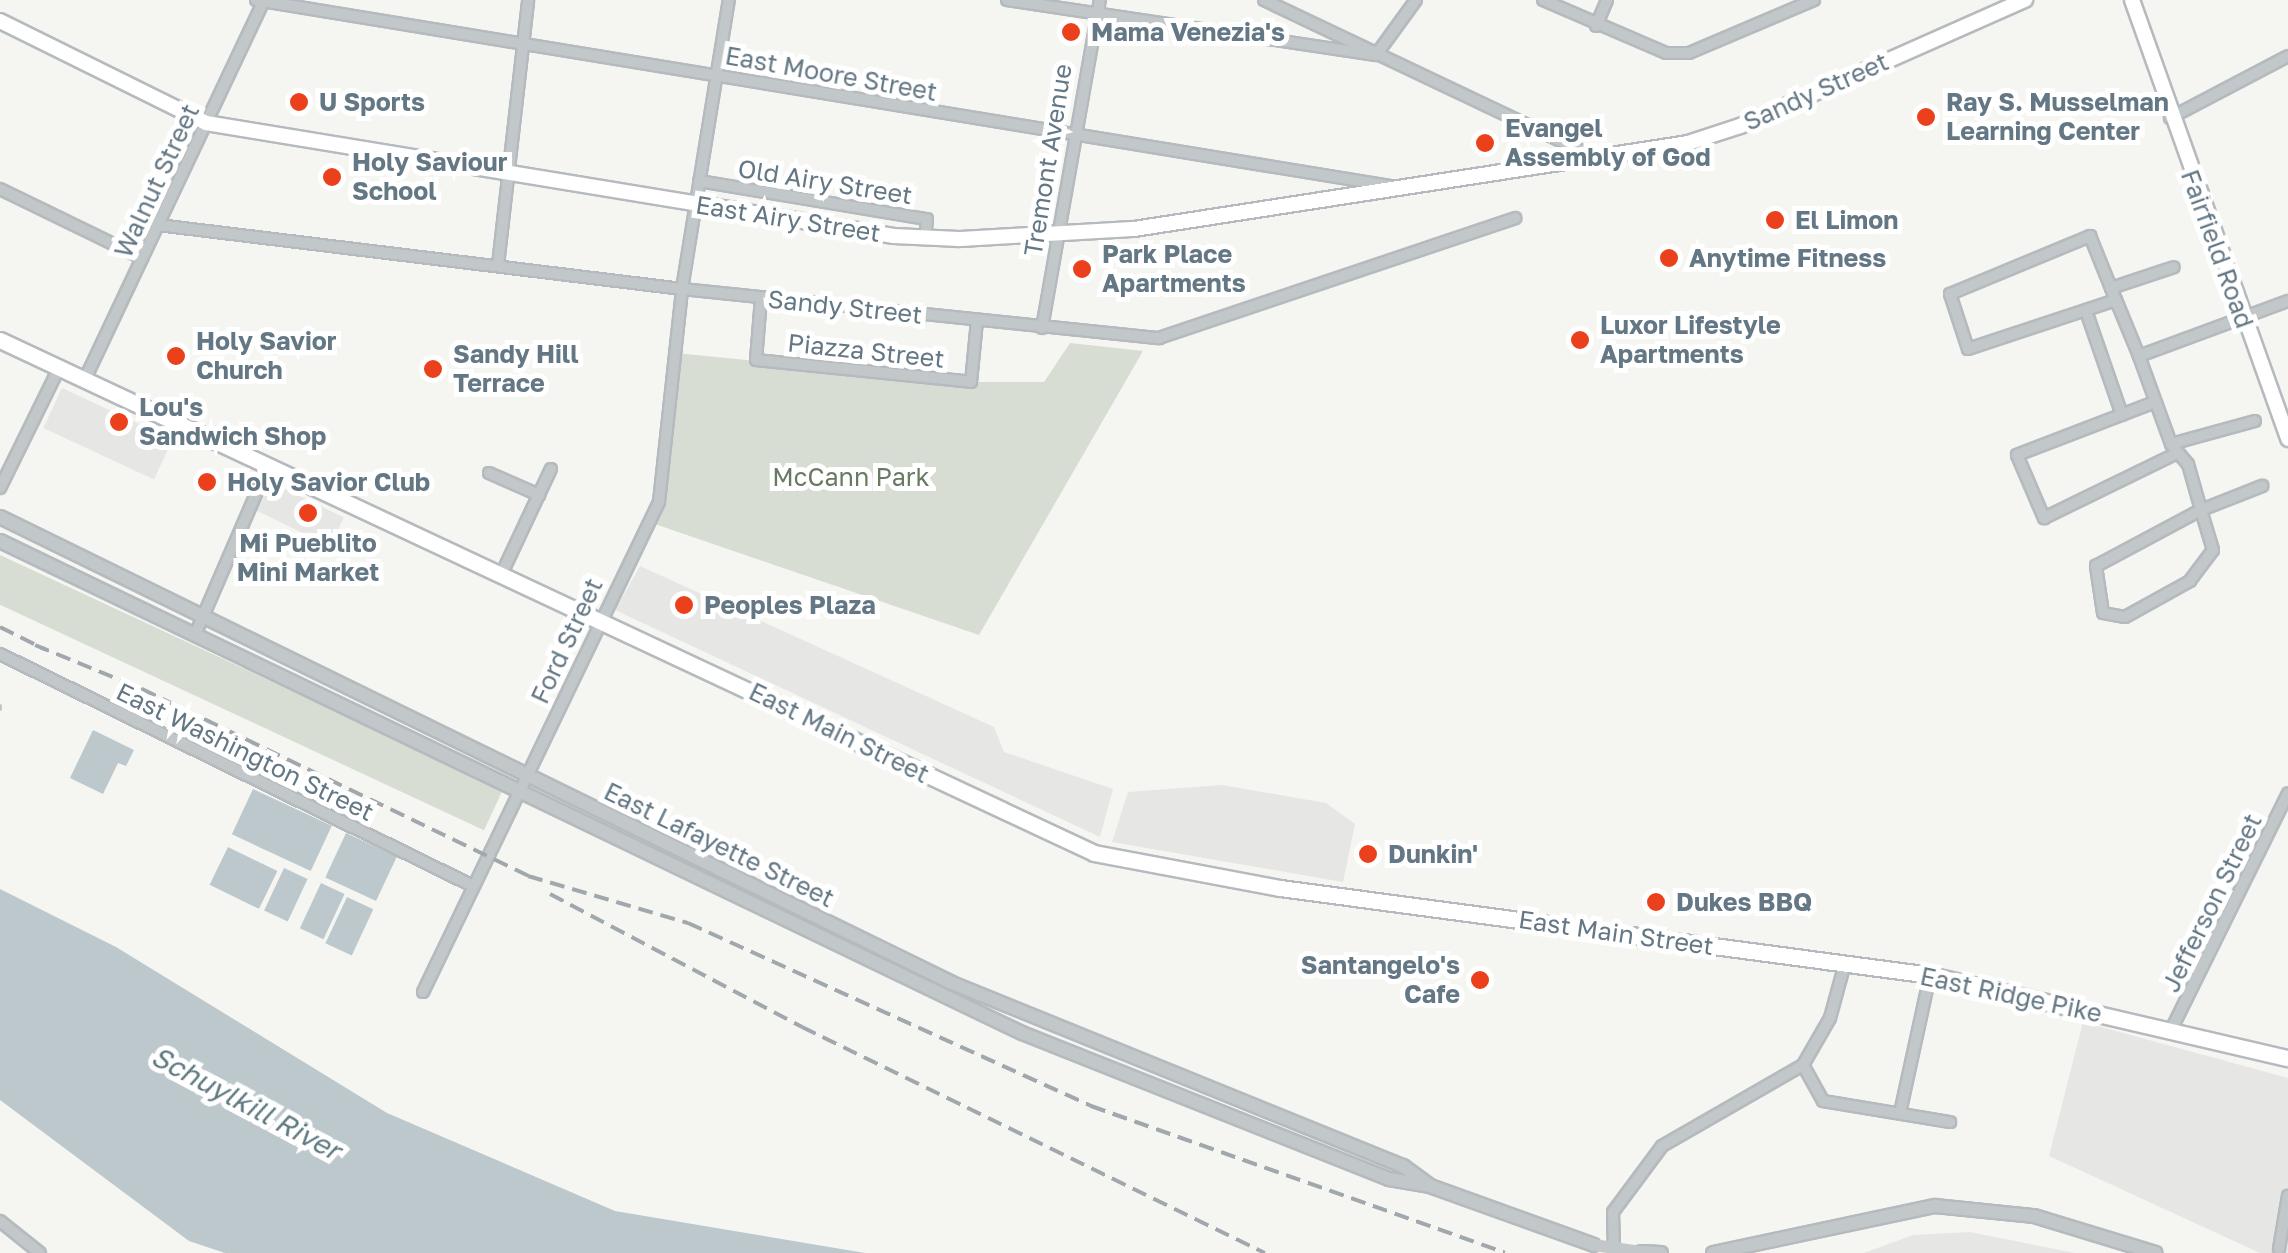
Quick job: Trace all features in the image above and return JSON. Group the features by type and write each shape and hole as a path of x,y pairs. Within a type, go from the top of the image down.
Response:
{"main road":[{"name":"Sandy Street","path":"1600,159 1740,126 2025,0"},
{"name":"Fairfield Road","path":"2132,0 2170,118 2288,439"},
{"name":"East Airy Street","path":"0,21 206,123 926,238 1054,237 1600,159"},
{"name":"East Main Street","path":"0,340 1094,854 1280,888 1732,949"},
{"name":"East Ridge Pike","path":"1732,949 1930,975 2288,1058"}],"street":[{"path":"498,265 528,0"},
{"name":"Ford Street","path":"423,992 658,502 682,289 729,0"},
{"path":"1007,0 1376,55"},
{"name":"Tremont Avenue","path":"1042,328 1092,14 1100,0"},
{"path":"1264,0 1600,159"},
{"path":"1376,55 1416,0"},
{"path":"1543,0 1636,46 1689,54 1814,0"},
{"path":"1596,26 1607,0"},
{"name":"East Moore Street","path":"261,1 1399,188"},
{"name":"Walnut Street","path":"85,380 261,1"},
{"path":"2170,118 2288,56"},
{"name":"Old Airy Street","path":"699,182 926,219 926,238"},
{"path":"732,210 736,188"},
{"path":"0,189 142,258"},
{"name":"Sandy Street","path":"158,225 682,289 1159,338 1515,218"},
{"path":"2116,300 1968,349 1950,294 2090,236 2116,300 2138,356 2155,402 2174,448 2188,464 2201,510 2212,550 2206,565 2125,617 2103,613 2096,566 2201,510 2262,486"},
{"path":"2111,288 2174,267"},
{"name":"Piazza Street","path":"762,298 756,360 971,382 977,321"},
{"path":"2138,356 2288,301"},
{"path":"2086,311 2122,415"},
{"path":"0,488 59,368"},
{"path":"2155,402 2017,454 2044,518 2174,448 2255,420"},
{"path":"195,636 268,466"},
{"path":"502,573 551,469"},
{"path":"490,472 539,495"},
{"name":"East Lafayette Street","path":"0,517 203,620 952,983 1403,1166 1430,1186"},
{"name":"East Lafayette Street","path":"0,541 1022,1032 1390,1179 1430,1186 1594,1245 1661,1253"},
{"name":"East Washington Street","path":"0,654 473,886"},
{"name":"Jefferson Street","path":"2171,1030 2288,793"},
{"path":"1614,1253 1613,1212 1662,1146 1803,1065 1830,1018 1845,963"},
{"path":"1900,1114 1930,975"},
{"path":"1803,1065 1823,1101 1950,1122"},
{"path":"2279,1249 2288,1196"},
{"path":"1713,1253 1935,1206 2034,1216 2156,1253"},
{"path":"0,1222 40,1253"}],"shaded area":[{"path":"62,388 173,440 154,479 43,428"},
{"path":"271,482 344,518 330,546 257,511"},
{"path":"640,566 994,727 1004,752 1113,789 1100,837 615,610"},
{"path":"1222,785 1326,803 1355,824 1343,882 1112,842 1128,792"},
{"path":"2083,1022 2288,1078 2288,1253 2260,1253 2049,1156"},
{"path":"1970,1232 2075,1253 1864,1253 1913,1235"}],"green space":[{"name":"McCann Park","path":"1070,343 1143,351 979,635 649,522 659,502 676,353 971,382 1044,382"},
{"path":"0,555 503,790 484,830 0,605"}],"water":[{"path":"93,730 134,750 126,766 118,763 103,794 70,778"},
{"path":"253,789 332,826 311,871 232,834"},
{"path":"346,833 397,857 376,901 325,877"},
{"path":"228,847 277,871 259,909 210,885"},
{"path":"284,868 308,879 288,922 264,911"},
{"path":"321,883 345,894 323,939 300,928"},
{"name":"Schuylkill River","path":"0,889 116,947 387,1113 615,1211 865,1253 225,1253 189,1241 0,1100"},
{"path":"347,897 373,909 352,955 325,943"}],"railway":[{"path":"0,627 46,650"},
{"path":"35,645 142,689 528,876 688,923 1091,1106 1505,1253"},
{"path":"550,894 802,1027 1265,1253"}],"place":[{"name":"Mama Venezia's","path":"1071,32"},
{"name":"U Sports","path":"299,102"},
{"name":"Ray S. Musselman Learning Center","path":"1926,117"},
{"name":"Evangel Assembly of God","path":"1485,143"},
{"name":"Holy Saviour School","path":"332,177"},
{"name":"El Limon","path":"1775,220"},
{"name":"Anytime Fitness","path":"1669,258"},
{"name":"Park Place Apartments","path":"1082,269"},
{"name":"Luxor Lifestyle Apartments","path":"1580,340"},
{"name":"Holy Savior Church","path":"176,356"},
{"name":"Sandy Hill Terrace","path":"433,369"},
{"name":"Lou's Sandwich Shop","path":"119,422"},
{"name":"Holy Savior Club","path":"207,482"},
{"name":"Mi Pueblito Mini Market","path":"308,513"},
{"name":"Peoples Plaza","path":"684,605"},
{"name":"Dunkin'","path":"1368,854"},
{"name":"Dukes BBQ","path":"1656,902"},
{"name":"Santangelo's Cafe","path":"1480,980"}]}
